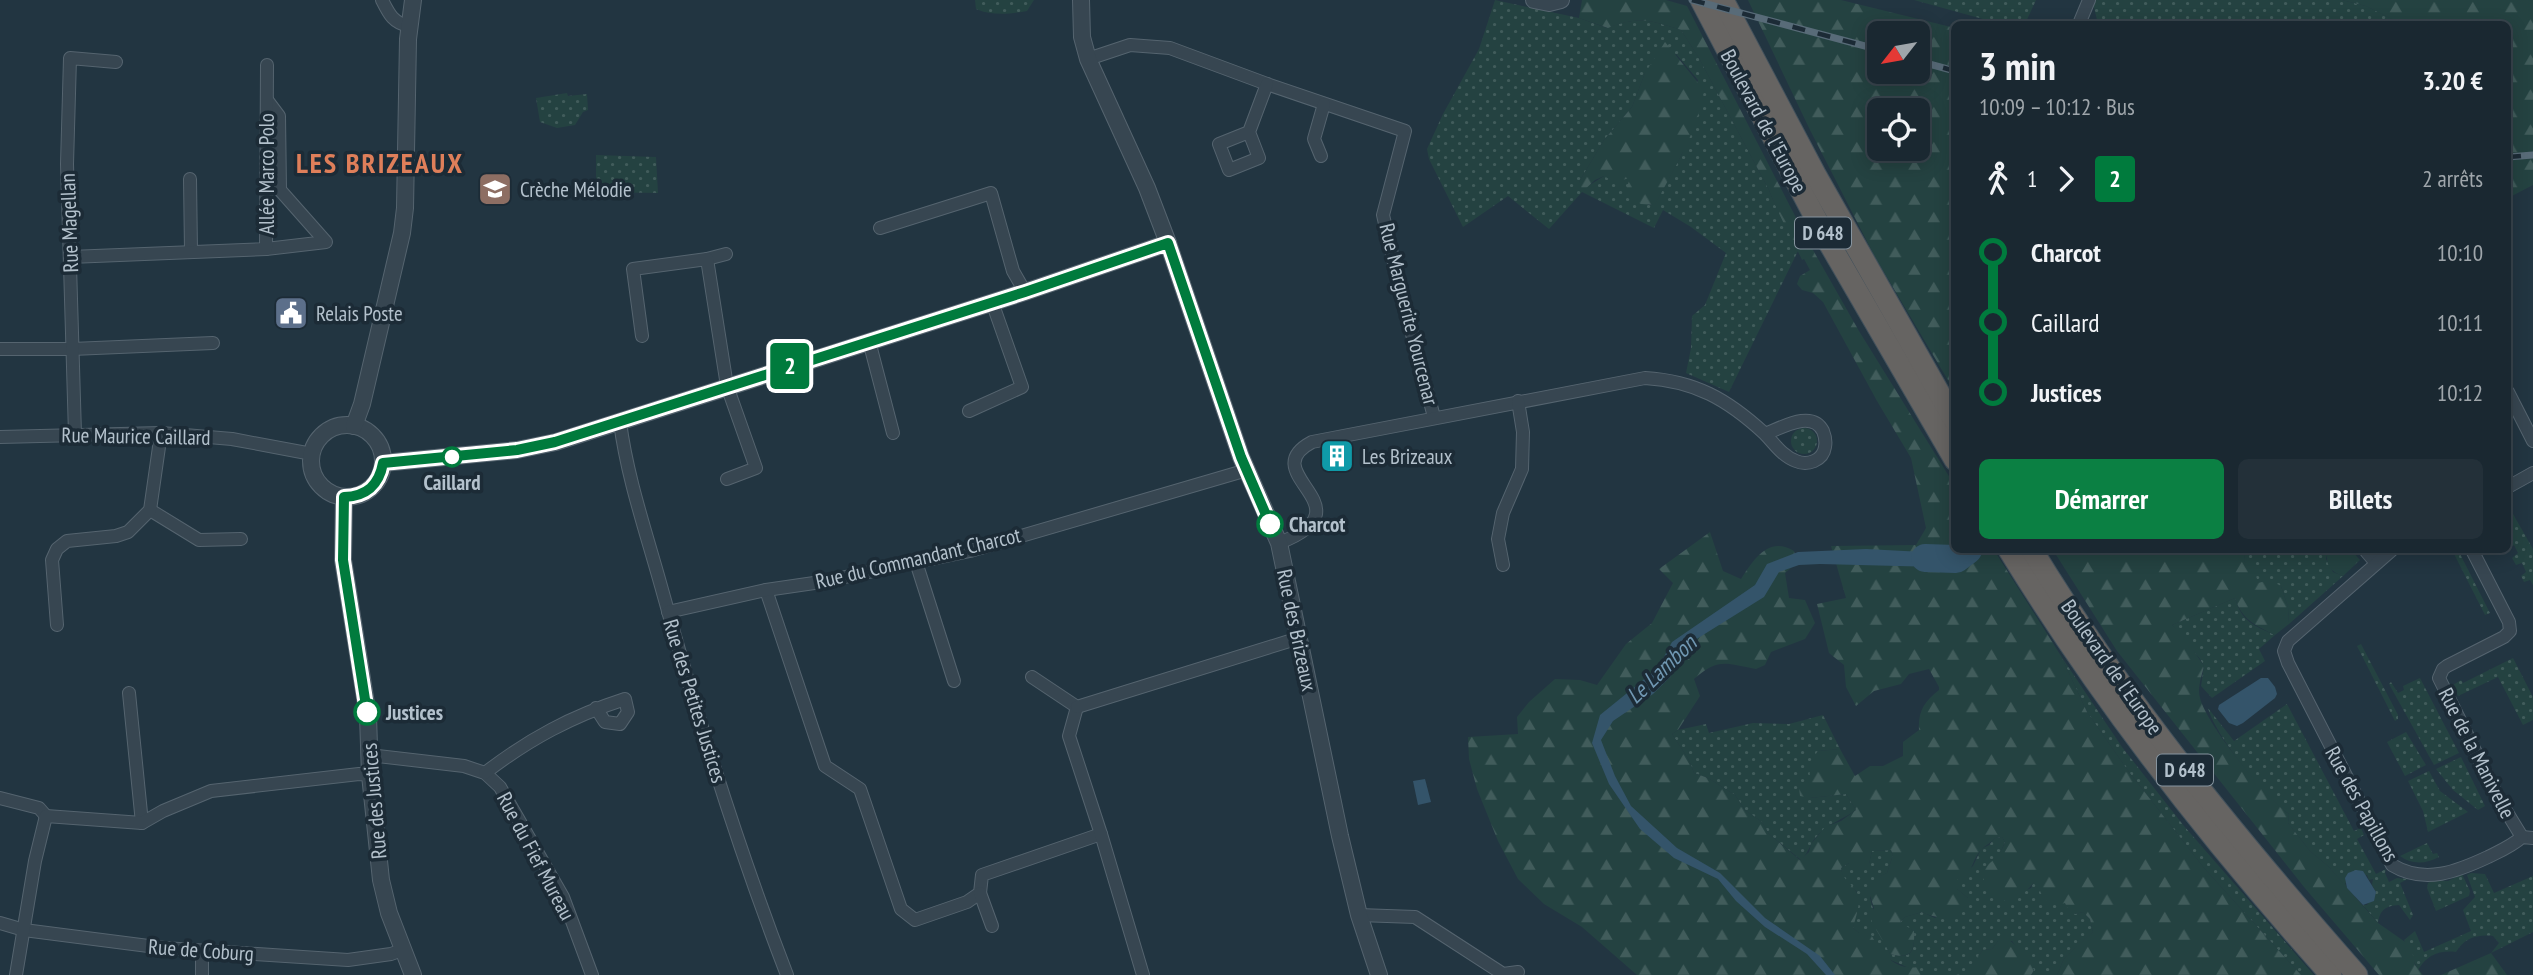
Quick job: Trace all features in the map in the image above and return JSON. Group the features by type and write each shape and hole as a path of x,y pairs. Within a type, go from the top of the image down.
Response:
{"highway":[{"name":"Boulevard de l'Europe","path":"1701,0 1825,236 1951,453"},
{"name":"Boulevard de l'Europe","path":"1723,0 1815,174 1951,414"},
{"name":"Boulevard de l'Europe","path":"2011,553 2086,668 2145,751 2232,862 2331,975"},
{"name":"Boulevard de l'Europe","path":"2034,553 2082,628 2204,794 2357,975"}],"street":[{"path":"382,0 392,19 398,24 409,26"},
{"path":"354,426 362,404 402,233 405,208 409,26 413,0"},
{"name":"Rue des Brizeaux","path":"1081,0 1082,37 1088,59 1122,129 1168,243 1247,470 1279,543 1359,915 1379,975"},
{"path":"1534,0 1549,3 1561,0"},
{"path":"2080,21 2089,0"},
{"name":"Rue Marguerite Yourcenar","path":"1088,59 1130,45 1170,48 1405,131 1383,215 1434,417"},
{"name":"Rue Magellan","path":"75,434 67,164 70,58 116,62"},
{"name":"Allée Marco Polo","path":"70,257 266,249 267,65"},
{"path":"1249,132 1267,84"},
{"path":"266,249 326,242 280,190 279,116 267,99"},
{"path":"1321,156 1314,139 1324,104"},
{"path":"190,179 191,251"},
{"path":"880,228 991,194 1013,271 1025,292"},
{"path":"383,463 517,450 555,442 1025,292 1168,243"},
{"path":"642,336 633,269 726,254"},
{"path":"707,259 727,386 756,468 727,479"},
{"path":"969,411 1022,387 992,302"},
{"path":"869,341 893,433"},
{"path":"0,349 214,343"},
{"path":"1279,543 1305,532 1315,522 1318,510 1313,496 1297,477 1296,454 1312,442 1645,378 1687,384 1730,405 1788,457 1798,462 1812,462 1819,458 1825,447 1824,433 1820,427 1808,420 1765,435"},
{"path":"2511,398 2533,441"},
{"path":"1503,565 1498,539 1503,513 1522,469 1523,432 1518,401"},
{"name":"Rue des Petites Justices","path":"620,422 634,486 668,612 753,887 787,975"},
{"path":"343,425 354,426 372,435 382,453 383,463 381,474 366,492 344,497 332,494 315,478 312,454 323,435 343,425"},
{"path":"58,625 52,560 57,549 67,541 116,536 128,532 150,510 161,433"},
{"name":"Rue Maurice Caillard","path":"0,437 161,433 232,439 312,454"},
{"name":"Rue du Commandant Charcot","path":"668,612 766,590 821,582 970,551 1116,506 1247,470"},
{"path":"2511,485 2533,473"},
{"name":"Rue des Justices","path":"344,497 343,560 368,716 370,775 381,880 402,950 413,975"},
{"path":"150,510 199,540 241,539"},
{"path":"2368,553 2376,563 2388,553"},
{"name":"Rue de la Manivelle","path":"2474,553 2510,622 2510,631 2504,637 2447,666 2440,674 2440,683 2500,802 2528,838"},
{"path":"916,562 954,681"},
{"name":"Rue des Papillons","path":"2376,563 2284,647 2286,658 2392,865 2409,872 2454,873 2528,838"},
{"path":"766,590 825,766 860,789 901,909 915,920 967,902 980,893"},
{"path":"1077,707 1299,638"},
{"path":"1032,677 1077,707"},
{"path":"129,693 142,823"},
{"path":"1077,707 1069,736 1143,975"},
{"path":"485,773 514,751 567,720 596,708"},
{"name":"Rue du Fief Mureau","path":"369,755 464,766 485,773 500,787 563,897 592,975"},
{"path":"0,798 39,808 46,816 142,823 211,790 370,775"},
{"path":"16,975 35,861 46,816"},
{"path":"992,926 980,893 982,875 1101,834"},
{"path":"1359,915 1415,917 1503,974 1518,972"},
{"name":"Rue de Coburg","path":"0,923 24,930 202,951 348,960 402,950"},
{"path":"202,951 202,975"}],"green space":[{"path":"975,0 1034,0 1027,11 1001,14 976,9"},
{"path":"1495,0 1579,18 1607,28 1644,21 1681,30 1699,58 1769,190 1798,251 1729,392 1686,373 1691,348 1692,316 1705,305 1726,253 1691,227 1663,210 1654,228 1582,192 1549,229 1508,196 1463,227 1429,159 1427,149 1479,49","holes":["1676,54 1698,80 1682,154 1655,204 1648,205 1631,178 1604,176 1585,188 1579,182 1604,140 1632,107 1645,73"]},
{"path":"1582,0 1666,0 1687,6 1809,243 1859,331 1951,480 1951,553 1996,553 2061,656 2087,712 2129,772 2204,868 2301,975 2057,975 2064,959 2093,932 2090,919 2083,912 2075,914 2069,911 2065,903 2057,905 2044,900 2034,882 2013,903 2002,900 1994,893 1981,875 2002,849 2005,842 2002,837 1995,838 1982,849 1967,873 1957,880 1957,889 1968,898 1969,903 1964,908 1947,917 1935,917 1922,912 1905,917 1900,922 1914,931 1913,948 1903,956 1890,954 1870,917 1874,908 1868,889 1875,878 1887,873 1893,855 1891,850 1872,851 1869,864 1864,870 1849,863 1841,868 1843,876 1858,896 1853,928 1859,933 1870,933 1889,959 1902,966 1918,967 1921,975 1637,975 1582,927 1544,904 1518,879 1498,841 1477,789 1469,759 1468,737 1518,734 1517,717 1529,702 1555,679 1580,680 1597,685 1626,644 1652,623 1673,583 1659,569 1710,532 1723,571 1741,579 1756,558 1769,548 1777,546 1794,551 1797,563 1785,573 1789,598 1805,600 1815,623 1805,639 1771,652 1765,665 1756,669 1723,664 1703,672 1694,679 1700,696 1678,730 1672,734 1694,773 1708,778 1735,795 1745,810 1762,822 1769,834 1800,860 1809,852 1811,844 1825,827 1841,821 1856,810 1846,794 1810,798 1800,796 1799,787 1810,777 1809,763 1818,751 1840,749 1855,776 1870,766 1883,766 1903,756 1903,742 1919,730 1923,707 1939,690 1929,669 1909,674 1901,684 1874,691 1856,706 1846,687 1844,665 1829,653 1817,604 1846,598 1831,546 1916,545 1926,528 1911,458 1823,302 1797,284 1800,276 1810,270 1804,259 1802,260 1769,190 1699,58 1681,30 1644,21 1608,28 1579,18"},
{"path":"1748,0 1841,0 1926,21 1867,21 1867,84 1930,84 1930,22 1951,27 1951,385 1875,257"},
{"path":"1914,0 2036,0 2026,21 1990,21"},
{"path":"2094,0 2342,0 2366,6 2396,21 2097,21"},
{"path":"2342,0 2533,0 2533,185 2511,196 2511,21 2396,21 2366,6"},
{"path":"1665,42 1704,90 1691,135 1655,205 1641,204 1624,196 1630,178 1614,182 1604,176 1582,192 1579,182 1604,140 1632,107 1645,73"},
{"path":"567,93 568,96 587,94 588,110 583,112 575,125 557,128 540,122 536,98"},
{"path":"596,155 656,157 658,193 596,192"},
{"path":"1804,428 1813,432 1817,441 1813,450 1804,454 1795,450 1791,441 1795,432"},
{"path":"2511,510 2533,549 2533,585 2530,580 2524,582 2521,576 2526,572 2522,563 2516,565 2512,558 2518,553 2514,545 2511,547"},
{"path":"2055,553 2245,553 2244,561 2255,572 2258,583 2270,580 2281,586 2288,607 2289,624 2275,635 2245,617 2235,598 2172,625 2204,666 2199,686 2200,698 2225,742 2267,793 2289,814 2288,823 2310,851 2329,867 2378,923 2411,946 2415,965 2423,975 2379,975 2304,887 2117,651"},
{"path":"2245,553 2327,553 2326,559 2333,572 2343,576 2289,624 2288,607 2281,586 2258,583 2244,561"},
{"path":"2328,553 2354,553 2360,560 2343,576 2334,572 2327,559"},
{"path":"2454,553 2460,553 2490,613 2485,615"},
{"path":"2235,598 2249,622 2275,635 2259,649 2265,661 2212,698 2201,686 2204,666 2172,625"},
{"path":"2361,644 2398,715 2395,721 2357,646"},
{"path":"2061,656 2122,747 2184,826 2314,975 2301,975 2204,868 2129,772 2087,712"},
{"path":"2513,658 2533,697 2533,720 2523,725 2498,677 2458,696 2453,685 2461,680 2463,683"},
{"path":"2420,678 2459,753 2434,765 2389,684 2391,682 2398,693 2404,690 2403,686"},
{"path":"2287,704 2354,831 2361,828 2364,835 2357,839 2376,874 2386,869 2389,882 2397,878 2408,879 2400,883 2413,915 2410,920 2399,905 2384,909 2378,923 2363,905 2367,905 2376,892 2372,885 2373,879 2369,880 2367,875 2345,883 2347,888 2329,867 2310,851 2288,823 2289,814 2267,794 2230,749 2208,708 2234,741"},
{"path":"1823,715 1840,749 1818,751 1810,776 1810,798 1846,794 1856,810 1821,832 1801,860 1769,834 1762,822 1745,810 1735,795 1708,778 1694,773 1672,734 1678,730 1706,724 1709,733 1753,723 1789,724"},
{"path":"2406,732 2426,765 2405,776 2387,742"},
{"path":"2461,757 2485,806 2478,810 2453,790 2436,769"},
{"path":"2429,771 2440,791 2468,812 2428,832 2423,811 2408,781"},
{"path":"2002,837 2005,842 1998,858 2022,892 2031,888 2034,881 2065,903 2075,914 2083,912 2090,919 2093,932 2064,959 2057,975 2031,975 2034,970 2012,941 1998,941 1992,949 1983,950 1966,972 1956,975 1921,975 1884,957 1870,934 1859,933 1853,928 1857,892 1843,878 1841,868 1849,863 1869,864 1872,851 1891,850 1893,855 1887,873 1876,878 1870,898 1880,933 1890,954 1903,956 1913,949 1914,931 1899,923 1905,917 1922,912 1935,918 1968,898 1957,889 1956,880 1973,866 1981,849 1995,838"},
{"path":"2427,843 2433,854 2437,853 2439,857 2419,862 2400,856"},
{"path":"2462,874 2470,891 2469,896 2436,911 2427,888 2428,883 2433,880 2448,881"},
{"path":"2485,874 2494,893 2533,876 2533,932 2491,953 2499,943 2493,936 2472,938 2463,943 2456,952 2444,952 2429,957 2418,970 2404,940 2415,931 2424,952 2471,931 2463,910 2475,897 2467,875"},
{"path":"2006,938 2029,961 2034,970 2031,975 1956,975 1966,971 1983,950 1992,949 1998,941"},
{"path":"2491,953 2507,975 2441,975"}],"water":[{"path":"1866,549 1962,554 1967,564 1937,567 1820,564 1799,565 1779,572 1764,597 1687,645 1670,677 1653,694 1613,721 1601,740 1615,776 1631,806 1677,848 1720,873 1765,918 1820,956 1835,975 1826,975 1807,954 1765,927 1736,901 1718,879 1674,858 1640,829 1609,784 1592,743 1600,715 1658,668 1672,642 1755,585 1767,564 1798,552"},
{"path":"2261,678 2268,678 2275,687 2275,698 2243,723 2237,726 2229,723 2218,709 2219,705"},
{"path":"1425,779 1431,802 1418,805 1413,781"},
{"path":"2363,871 2376,892 2374,901 2363,905 2347,888 2345,878 2348,873"}],"waterway":[{"name":"Le Lambon","path":"1925,558 1956,559 1964,553"}],"railway":[{"path":"1692,0 1867,47"},
{"path":"1930,64 1951,70"},
{"path":"2511,157 2533,155"}],"bus line":[{"name":"2","path":"367,712 343,560 344,497 366,492 381,474 383,463 517,450 555,442 1025,292 1168,243 1241,457 1270,524"}],"place":[{"name":"Crèche Mélodie","path":"495,189"},
{"name":"Relais Poste","path":"291,313"},
{"name":"Les Brizeaux","path":"1337,456"},
{"name":"Caillard","path":"452,457"},
{"name":"Charcot","path":"1270,524"},
{"name":"Justices","path":"367,712"}],"district":[{"name":"LES BRIZEAUX","path":"380,162"}]}
